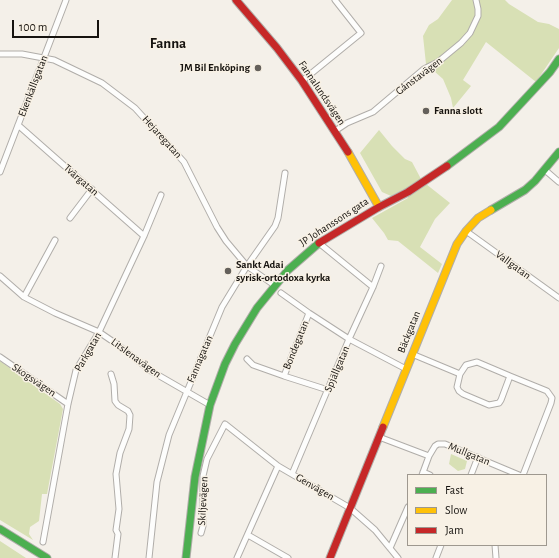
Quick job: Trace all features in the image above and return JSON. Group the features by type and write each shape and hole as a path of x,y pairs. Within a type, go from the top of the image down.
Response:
{"street":[{"name":"Ekenkällsgatan","path":"0,172 66,0"},
{"name":"Fannalundsvägen","path":"236,0 277,48 302,81 354,161 379,207"},
{"path":"302,81 361,32 335,0"},
{"name":"Gånstavägen","path":"334,131 347,123 373,112 424,69 438,62 461,43 470,33 478,16 476,0"},
{"name":"Hejaregatan","path":"0,54 22,54 54,60 102,83 135,108 184,162 217,227 226,241 247,266 274,285"},
{"name":"JP Johanssons gata","path":"186,558 195,477 210,405 225,364 235,344 257,308 274,285 288,270 319,243 379,207 408,192 460,157 485,138 522,102 550,72 559,59"},
{"name":"Tvärgatan","path":"18,125 144,236"},
{"name":"Bäckgatan","path":"330,558 457,244 478,218 525,190 545,170 559,152"},
{"path":"545,170 559,182"},
{"name":"Fannagatan","path":"149,558 157,482 169,435 222,307 247,266 275,226 278,218 285,173"},
{"path":"70,218 92,189"},
{"name":"Parkgatan","path":"43,542 68,404 76,370 99,332 144,236 161,195"},
{"name":"Vallgatan","path":"466,231 559,298"},
{"path":"24,297 55,240"},
{"path":"319,243 373,287"},
{"name":"Spjällgatan","path":"292,474 381,266"},
{"name":"Litslenavägen","path":"0,276 24,297 55,313 99,332 151,371 210,405"},
{"path":"282,293 309,313 349,339 406,369"},
{"name":"Bondegatan","path":"284,376 309,313"},
{"path":"412,354 460,374"},
{"name":"Skogsvägen","path":"0,357 68,404"},
{"path":"247,359 253,365 328,390"},
{"path":"510,376 499,403 489,405 463,394 459,391 458,387 460,374 466,365 477,362 547,391 552,398 552,403 523,474"},
{"path":"111,374 114,384 115,401 118,405 128,411 130,415 129,429 120,454 116,474 119,509 116,530 118,534 115,558"},
{"name":"Genvägen","path":"225,424 278,466 350,508 375,530 398,558"},
{"name":"Skiljevägen","path":"201,533 203,526 203,476 207,459 225,424"},
{"path":"379,437 429,456 423,474"},
{"name":"Mullgatan","path":"429,456 435,446 442,443 517,474"},
{"path":"471,474 478,457"},
{"path":"237,558 278,466"},
{"path":"390,548 407,509"},
{"path":"0,529 47,558"},
{"path":"248,535 288,558"},
{"path":"436,558 441,546"},
{"path":"495,546 496,558"}],"green space":[{"path":"452,0 505,0 538,22 549,24 559,29 559,48 536,82 486,42 463,80 471,86 453,108 451,98 443,79 426,64 423,36 429,25 438,19"},
{"path":"379,130 405,159 412,162 421,179 409,186 406,192 404,189 391,196 382,192 360,153"},
{"path":"426,184 450,203 435,219 420,247 442,264 438,273 398,241 388,240 372,218 408,198 407,195"},
{"path":"0,361 60,404 63,409 47,494 42,494 39,521 30,527 29,534 33,540 0,520"},
{"path":"451,454 467,461 465,469 458,471 449,464"},
{"path":"0,541 26,558 0,558"}],"traffic: fast":[{"path":"447,166 499,127 550,72 559,59"},
{"path":"491,210 525,190 535,181 559,152"},
{"path":"186,558 195,477 210,405 225,364 235,344 257,308 288,270 319,243"},
{"path":"0,529 47,558"}],"traffic: slow":[{"path":"348,152 379,207"},
{"path":"383,427 457,244 478,218 491,210"}],"traffic: jam":[{"path":"236,0 277,48 302,81 348,152"},
{"path":"319,243 379,207 408,192 447,166"},
{"path":"330,558 383,427"}],"place":[{"name":"JM Bil Enköping","path":"258,68"},
{"name":"Fanna slott","path":"426,111"},
{"name":"Sankt Adai syrisk-ortodoxa kyrka","path":"228,271"}],"district":[{"name":"Fanna","path":"168,43"}]}
